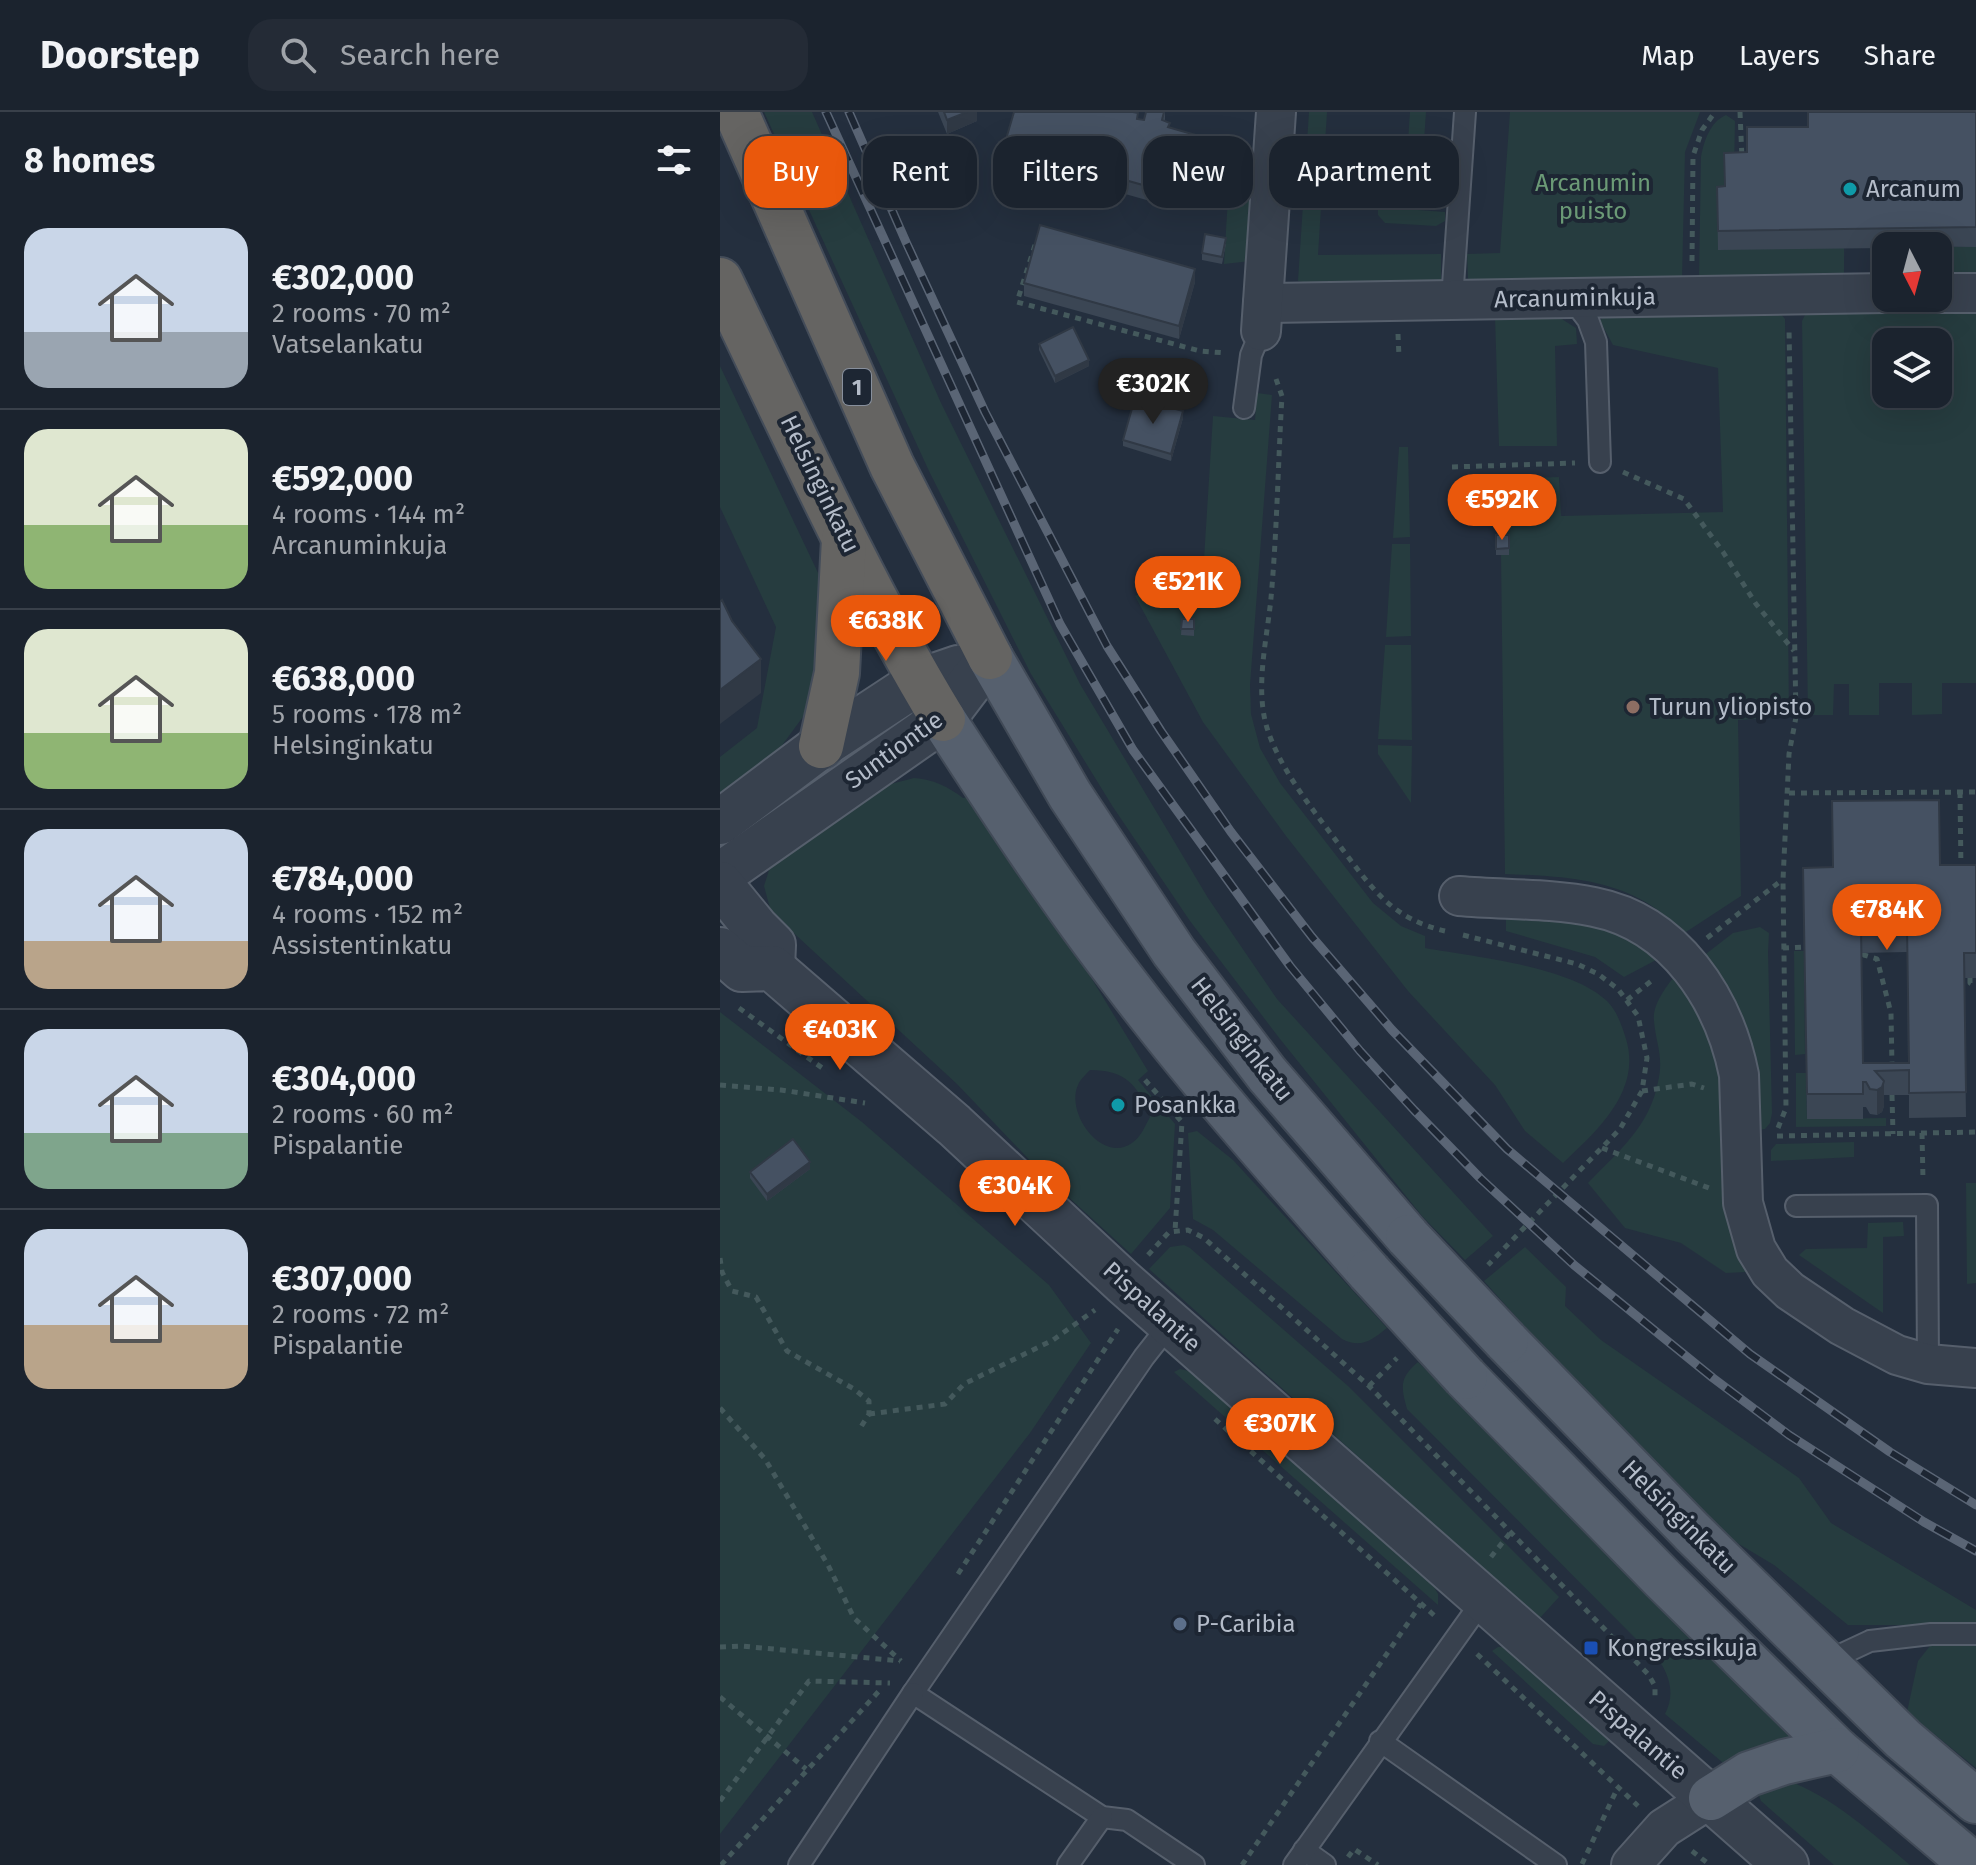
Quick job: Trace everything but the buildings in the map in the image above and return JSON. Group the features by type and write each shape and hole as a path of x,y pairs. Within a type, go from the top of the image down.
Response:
{"highway":[{"name":"Helsinginkatu","path":"736,112 892,466 990,657"},
{"name":"Helsinginkatu","path":"720,280 844,536 943,719"},
{"path":"821,746 837,673 844,536"}],"main road":[{"name":"Helsinginkatu","path":"990,657 1070,795 1174,952 1267,1074 1408,1237 1692,1532 1903,1739 1976,1801"},
{"name":"Helsinginkatu","path":"943,719 1013,829 1125,984 1233,1117 1369,1272 1465,1377 1663,1579 1837,1750 1973,1865"},
{"path":"1711,1798 1749,1774 1837,1750"}],"street":[{"path":"1258,330 1276,112"},
{"name":"Arcanuminkuja","path":"1258,330 1452,300 1872,293"},
{"path":"1952,293 1976,293"},
{"name":"Suntiontie","path":"720,822 821,746 920,681 990,657"},
{"name":"Suntiontie","path":"720,875 943,719 990,657"},
{"path":"720,884 773,945 772,968 742,969 720,950"},
{"path":"1459,896 1552,900 1599,908 1637,924 1661,938 1683,957 1720,1013 1735,1056 1739,1075 1743,1203 1756,1249 1770,1272 1790,1291 1868,1342 1928,1364 1976,1368"},
{"name":"Pispalantie","path":"772,968 954,1125 1170,1324 1786,1865"},
{"path":"1631,1865 1664,1828 1711,1798"}],"lane":[{"path":"1452,300 1465,112"},
{"path":"1571,298 1588,320 1596,342 1600,462"},
{"path":"1244,408 1258,330"},
{"path":"1796,1206 1927,1205 1928,1364"},
{"path":"799,1865 913,1693 1144,1357 1170,1324"},
{"path":"1325,1865 1299,1858 1483,1600"},
{"path":"1825,1662 1870,1641 1931,1634 1976,1634"},
{"path":"913,1693 1108,1818 1127,1820 1194,1865"},
{"path":"1380,1741 1556,1865"},
{"path":"1068,1865 1108,1818"}],"path":[{"path":"1691,296 1693,156 1702,130 1715,112"},
{"path":"1740,112 1742,172"},
{"path":"1038,234 1017,302 1200,351 1258,330"},
{"path":"1789,294 1796,717 1789,754 1783,880 1786,1108 1774,1136 1976,1132"},
{"path":"1282,396 1263,690 1263,714 1279,757 1376,895 1400,914 1435,928 1577,964 1598,974 1627,1000 1638,1016 1647,1058 1642,1091 1620,1129 1575,1175"},
{"path":"1600,462 1684,499 1756,604 1794,651"},
{"path":"1452,467 1556,463"},
{"path":"1960,792 1961,879"},
{"path":"1789,793 1976,792"},
{"path":"1783,948 1804,947"},
{"path":"1864,953 1877,959 1891,1013 1892,1073"},
{"path":"1970,978 1970,983 1976,986"},
{"path":"1145,1080 1182,1122 1175,1231"},
{"path":"1642,1091 1692,1084 1706,1089 1719,1102 1740,1113"},
{"path":"720,1085 781,1090 865,1103"},
{"path":"1892,1095 1893,1134"},
{"path":"1922,1133 1924,1205"},
{"path":"1602,1148 1743,1203"},
{"path":"1141,1261 1169,1232 1188,1230 1204,1238 1369,1386 1648,1674 1656,1690 1653,1706"},
{"path":"720,1258 722,1272 732,1291 756,1297 787,1351 854,1389 869,1401 869,1414 859,1430"},
{"path":"869,1414 945,1404 964,1384 1053,1340 1102,1304"},
{"path":"953,1582 1118,1329"},
{"path":"720,1408 765,1459 828,1565 854,1618 901,1661"},
{"path":"1242,1865 1421,1604"},
{"path":"720,1647 741,1646 901,1661"},
{"path":"721,1865 887,1682 910,1648"},
{"path":"720,1801 809,1681 887,1682 913,1693"},
{"path":"720,1697 806,1769"},
{"path":"1581,1865 1617,1789"},
{"path":"1342,1865 1354,1849 1378,1865"}],"green space":[{"path":"764,112 812,112 823,136 775,136"},
{"path":"1309,112 1327,112 1325,136 1307,136"},
{"path":"1410,112 1426,112 1424,136 1408,136"},
{"name":"Arcanumin puisto","path":"1510,112 1700,112 1685,152 1682,279 1473,285 1468,278 1467,254 1500,253"},
{"path":"1726,115 1735,121 1734,172 1724,173 1725,206 1844,248 1844,278 1699,277 1701,157 1712,127"},
{"path":"1253,161 1257,163 1251,261 1224,264 1227,208 1253,208"},
{"path":"847,191 941,403 1080,684 1208,898 1277,999 1493,1236 1465,1260 1422,1216 1190,921 1113,807 1031,674 929,471 808,208 847,208"},
{"path":"1303,208 1321,208 1318,255 1441,254 1441,282 1321,286 1298,281"},
{"path":"1378,208 1445,212 1445,221 1436,226 1385,223 1378,215"},
{"path":"1976,246 1976,278 1952,278 1952,247"},
{"path":"1807,311 1976,312 1976,683 1942,683 1942,714 1912,715 1912,683 1879,683 1879,715 1849,715 1849,684 1834,684 1833,715 1808,715 1802,321"},
{"path":"1606,313 1780,313 1785,319 1789,717 1738,720 1741,896 1686,932 1646,902 1608,886 1574,879 1505,874 1501,555 1509,555 1509,542 1501,542 1500,479 1559,477 1561,516 1723,512 1718,368 1613,345 1600,321"},
{"path":"1495,316 1557,316 1576,328 1577,344 1555,346 1557,446 1499,446"},
{"path":"720,366 820,577 816,699 772,759 720,800 720,757 757,728 776,627 720,507"},
{"path":"1257,393 1272,395 1250,685 1251,714 1260,748 1280,783 1373,903 1401,926 1425,936 1425,948 1546,971 1591,989 1611,1005 1626,1039 1628,1076 1622,1093 1602,1123 1563,1163 1525,1131 1495,1085 1408,991 1286,836 1203,722 1135,596 1204,559 1213,416 1255,420"},
{"path":"1399,447 1408,447 1410,537 1393,538"},
{"path":"1392,544 1410,544 1411,636 1386,637"},
{"path":"1385,645 1411,645 1412,740 1378,739"},
{"path":"1378,745 1412,746 1411,803 1378,754"},
{"path":"921,779 940,784 963,798 968,797 1087,971 1148,1071 1138,1080 1175,1124 1170,1208 1131,1254 1041,1172 957,1084 771,912 764,886 770,867 887,785","holes":["1090,1070 1129,1081 1150,1117 1138,1138 1121,1148 1109,1147 1098,1141 1081,1121 1077,1109 1075,1096 1080,1081"]},
{"path":"1506,914 1579,919 1621,935 1658,959 1624,977 1595,957 1506,931"},
{"path":"1760,927 1769,933 1772,1113 1765,1129 1755,1130 1702,957 1733,933"},
{"path":"1794,951 1804,951 1805,1054 1795,1055"},
{"path":"1674,977 1702,1016 1721,1069 1724,1200 1731,1235 1746,1272 1726,1273 1681,1243 1625,1228 1588,1183 1631,1138 1654,1098 1660,1065 1654,1015 1660,998"},
{"path":"720,1012 862,1122 1049,1285 1091,1343 1030,1433 720,1834"},
{"path":"1796,1073 1806,1073 1807,1119 1886,1118 1886,1126 1796,1127"},
{"path":"1197,1131 1233,1160 1387,1328 1361,1343 1342,1339 1213,1230 1193,1219 1188,1133"},
{"path":"1854,1142 1854,1157 1771,1161 1771,1150 1776,1144"},
{"path":"1966,1183 1976,1183 1976,1283 1967,1284"},
{"path":"1903,1222 1904,1236 1883,1237 1883,1313 1799,1255 1806,1249 1867,1248 1868,1223"},
{"path":"1184,1245 1348,1386 1559,1597 1539,1619 1149,1269 1170,1247"},
{"path":"1525,1247 1566,1287 1565,1306 1601,1340 1799,1478 1831,1523 1976,1610 1976,1625 1848,1625 1774,1565 1729,1538 1543,1347 1484,1281"},
{"path":"1418,1362 1796,1737 1728,1767 1665,1714 1670,1689 1662,1665 1407,1409 1403,1383 1407,1373"},
{"path":"1180,1369 1203,1374 1433,1585 1438,1594 1438,1605 1174,1372"},
{"path":"1976,1645 1976,1768 1907,1712 1918,1661 1930,1646"},
{"path":"1507,1647 1611,1739 1604,1746 1593,1744 1492,1651"},
{"path":"1786,1780 1836,1806 1910,1865 1834,1865 1761,1801 1758,1793"}],"railway":[{"path":"826,112 1060,624 1133,750 1290,966 1360,1051 1414,1110 1480,1178 1574,1265 1713,1378 1789,1435 1924,1522 1976,1551"},
{"path":"849,112 985,412 1107,646 1231,832 1312,937 1392,1030 1507,1149 1750,1354 1890,1452 1976,1505"}],"place":[{"name":"Arcanum","path":"1850,189"},
{"name":"Turun yliopisto","path":"1633,707"},
{"name":"Posankka","path":"1118,1105"},
{"name":"P-Caribia","path":"1180,1624"},
{"name":"Kongressikuja","path":"1591,1648"}]}
